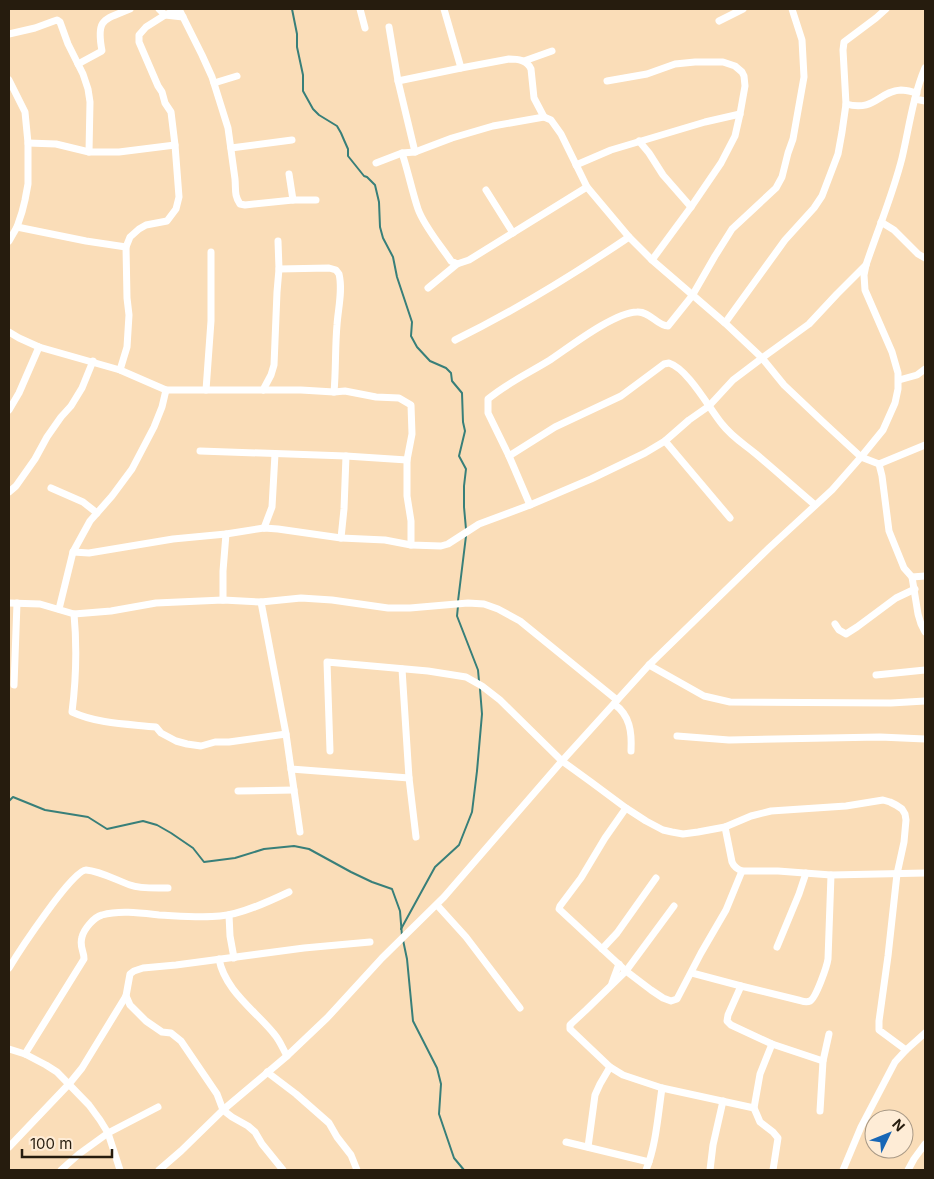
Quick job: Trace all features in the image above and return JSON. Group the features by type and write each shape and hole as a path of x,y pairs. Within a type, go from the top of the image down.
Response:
{"street":[{"path":"78,64 102,51 100,29 104,20 130,9"},
{"path":"159,9 165,15"},
{"path":"120,370 127,347 129,322 126,247 130,237 146,225 167,221 176,209 179,196 170,112 139,42 139,35 143,30 165,15 179,9 214,83 228,128 236,187 235,193 240,204 316,200"},
{"path":"360,9 365,28"},
{"path":"444,9 461,68"},
{"path":"718,21 743,9"},
{"path":"530,505 488,413 488,399 502,388 591,333 630,313 640,312 649,315 665,326 668,326 692,296 732,229 776,188 782,177 793,139 804,77 802,40 792,9"},
{"path":"725,324 785,240 814,208 822,196 838,154 846,104 844,42 886,9"},
{"path":"9,34 59,21 88,89 90,102 89,152"},
{"path":"389,28 398,81 415,152"},
{"path":"524,61 552,51"},
{"path":"398,81 516,59 524,61 530,66 534,98 544,117"},
{"path":"607,81 647,74 675,64 695,62 723,62 740,68 744,76 745,86 740,114 734,136 721,163 652,260"},
{"path":"158,1170 181,1151 223,1110 287,1056 327,1018 382,958 437,905 562,761 649,665 832,490 883,430 895,403 899,380 897,365 865,290 864,275 892,192 925,68"},
{"path":"214,83 237,76"},
{"path":"9,80 25,112 28,143 28,184 22,212 17,227 9,241"},
{"path":"846,104 865,106 900,90 925,101"},
{"path":"576,165 611,150 639,141 740,114"},
{"path":"376,163 402,153 415,152 452,138 493,126 544,117 551,120 561,134 587,187 630,237 652,260 762,358 784,385 862,457 879,464 924,448"},
{"path":"231,148 292,140"},
{"path":"639,141 663,175 691,207"},
{"path":"28,143 56,144 89,152 119,152 175,145"},
{"path":"402,153 418,210 451,262 456,264"},
{"path":"289,174 293,200"},
{"path":"428,288 456,264 468,260 587,187"},
{"path":"486,190 513,233"},
{"path":"881,222 894,230 918,254 925,258"},
{"path":"17,227 77,240 126,247"},
{"path":"455,340 532,299 630,237"},
{"path":"263,390 274,365 279,269 278,240"},
{"path":"206,390 211,321 211,252"},
{"path":"73,552 89,553 174,539 264,528 340,538 385,540 411,545 441,546 448,544 479,524 530,505 613,469 665,441 709,406 733,380 809,324 866,265"},
{"path":"279,269 328,268 336,270 339,274 340,301 334,392"},
{"path":"9,332 38,347 120,370 166,390 345,391 376,397 399,398 411,406 412,434 407,460 407,496 411,521 411,545"},
{"path":"9,410 19,393 38,347"},
{"path":"9,492 16,486 35,459 47,436 71,406 82,388 93,362"},
{"path":"509,456 556,427 621,396 664,364 669,363 686,376 722,424 738,441 815,505"},
{"path":"899,380 917,375 925,369"},
{"path":"59,609 73,552 90,521 132,469 154,427 162,408 166,390"},
{"path":"665,441 730,518"},
{"path":"200,451 407,460"},
{"path":"264,528 272,507 275,454"},
{"path":"340,538 344,509 346,456"},
{"path":"879,464 889,531 904,568 912,577 918,614 925,632"},
{"path":"51,488 83,502 97,513"},
{"path":"223,600 226,534"},
{"path":"912,577 925,576"},
{"path":"835,624 839,630 846,634 896,598 915,589"},
{"path":"9,603 40,604 74,614 111,611 156,603 223,600 261,602 300,598 332,600 388,608 468,603 484,604 520,621 621,708 632,737 631,751"},
{"path":"261,602 292,769 300,832"},
{"path":"14,685 17,603"},
{"path":"74,614 76,639 72,712 83,718 156,727 161,733 176,741 201,746 216,742 286,734"},
{"path":"330,750 327,662 428,671 466,677 482,686 500,700 562,761 626,808 663,830 683,834 724,827 751,816 770,811 846,806 883,800 890,802 902,809 906,820 878,1021 879,1030 906,1050"},
{"path":"649,665 704,696 730,702 891,703 925,701"},
{"path":"402,669 409,778 416,837"},
{"path":"876,675 925,670"},
{"path":"677,736 729,740 880,737 925,739"},
{"path":"292,769 409,778"},
{"path":"238,791 294,790"},
{"path":"626,808 581,878 560,906 560,911 626,971 663,998 671,1001 677,999 726,910 742,871"},
{"path":"724,827 732,862 737,869 742,871 831,875 925,873"},
{"path":"9,968 37,924 82,870 104,875 132,886 168,888"},
{"path":"777,948 800,894 806,873"},
{"path":"692,972 807,1002 813,999 828,959 831,875"},
{"path":"602,948 617,933 656,878"},
{"path":"25,1054 84,958 84,953 80,946 82,935 96,917 130,912 186,917 229,915 288,892"},
{"path":"437,905 466,937 520,1008"},
{"path":"674,906 626,971 569,1027 610,1067 623,1075 662,1088 754,1108"},
{"path":"229,915 234,958"},
{"path":"9,1147 82,1068 126,996 130,974 134,971 143,968 304,948 370,942"},
{"path":"219,960 221,970 233,990 276,1036 287,1056"},
{"path":"611,986 619,964"},
{"path":"742,986 727,1018 731,1025 772,1044 824,1061"},
{"path":"126,996 130,1005 146,1021 162,1032 171,1033 181,1041 217,1094 223,1110 255,1132 283,1170"},
{"path":"843,1170 862,1127 895,1062 925,1033"},
{"path":"820,1111 824,1061 829,1034"},
{"path":"772,1044 760,1074 754,1108 760,1122 778,1138 773,1170"},
{"path":"9,1049 25,1054 57,1072 89,1105 108,1133 120,1170"},
{"path":"588,1147 596,1095 610,1067"},
{"path":"268,1072 329,1123 351,1155 357,1170"},
{"path":"646,1170 662,1088"},
{"path":"710,1170 713,1145 723,1101"},
{"path":"61,1170 108,1133 158,1107"},
{"path":"566,1142 649,1162"},
{"path":"908,1170 925,1144"}],"waterway":[{"path":"292,9 303,75 303,91 313,109 337,126 348,149 348,156 364,176 375,185 379,202 380,227 383,238 393,257 397,277 412,322 411,336 417,347 430,361 446,368 451,373 452,381 462,393 465,431 459,456 466,469 464,486 466,529"},
{"path":"458,601 466,536"},
{"path":"458,606 457,616 478,670 479,681"},
{"path":"401,929 435,867 459,845 472,812 482,714 480,689"},
{"path":"9,801 13,797 45,810 88,817 107,829 143,821 157,825 193,848 204,862 235,858 264,849 294,846 309,849 351,872 392,889 400,911 402,936"},
{"path":"403,940 407,959 413,1021 437,1068 441,1084 439,1114 454,1158 464,1170"}]}
